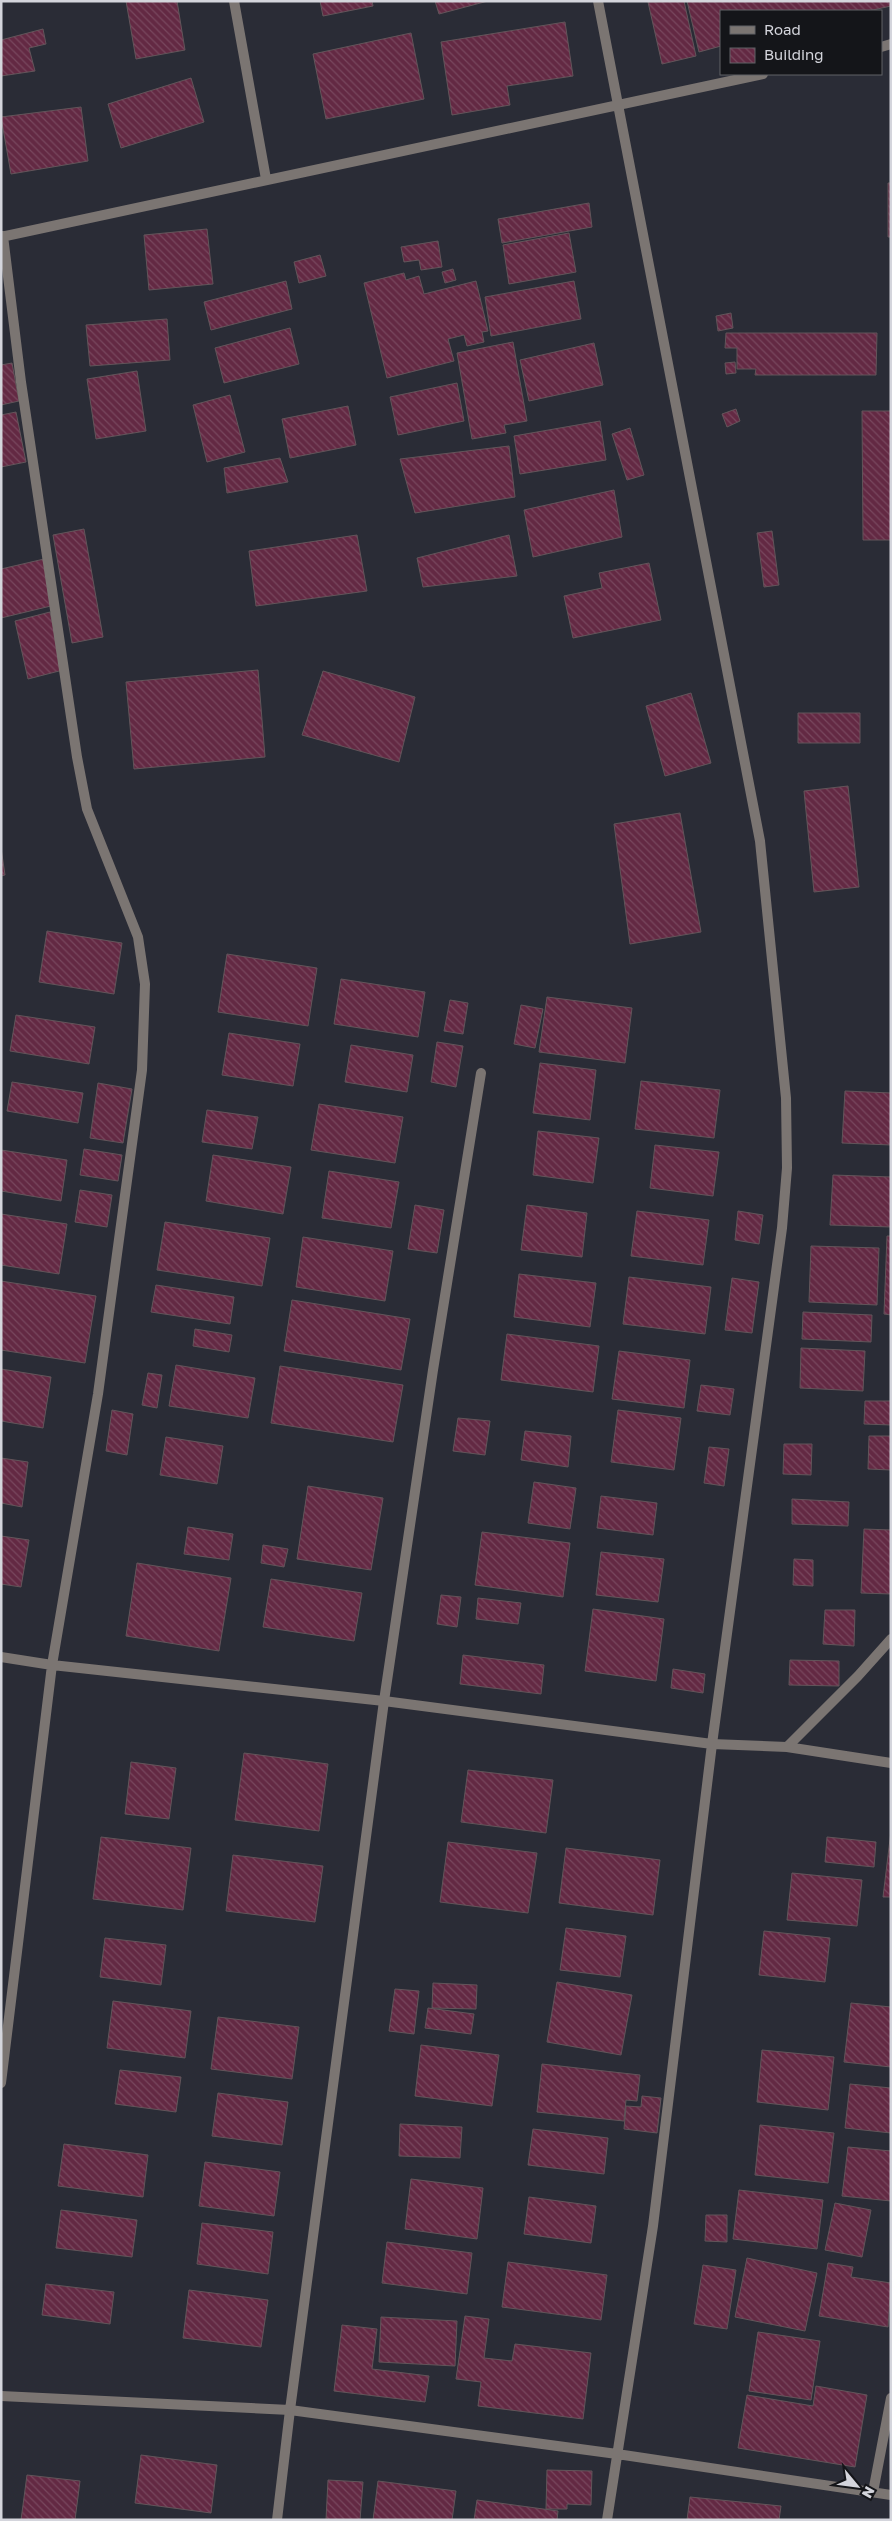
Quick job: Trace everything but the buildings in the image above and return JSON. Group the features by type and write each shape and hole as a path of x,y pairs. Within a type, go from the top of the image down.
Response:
{"street":[{"path":"234,1 266,179"},
{"path":"598,1 760,841 786,1098 787,1168 782,1228 712,1744 653,2226 607,2520"},
{"path":"1,2083 52,1665 101,1374 142,1070 145,984 138,937 87,809 77,757 21,382 2,236 758,75"},
{"path":"277,2520 384,1701 433,1370 481,1073"},
{"path":"787,1747 858,1676 891,1639"},
{"path":"1,1657 52,1665 384,1701 712,1744 787,1747 891,1763"},
{"path":"1,2396 290,2410 617,2454 891,2495"},
{"path":"873,2492 891,2398"}]}
